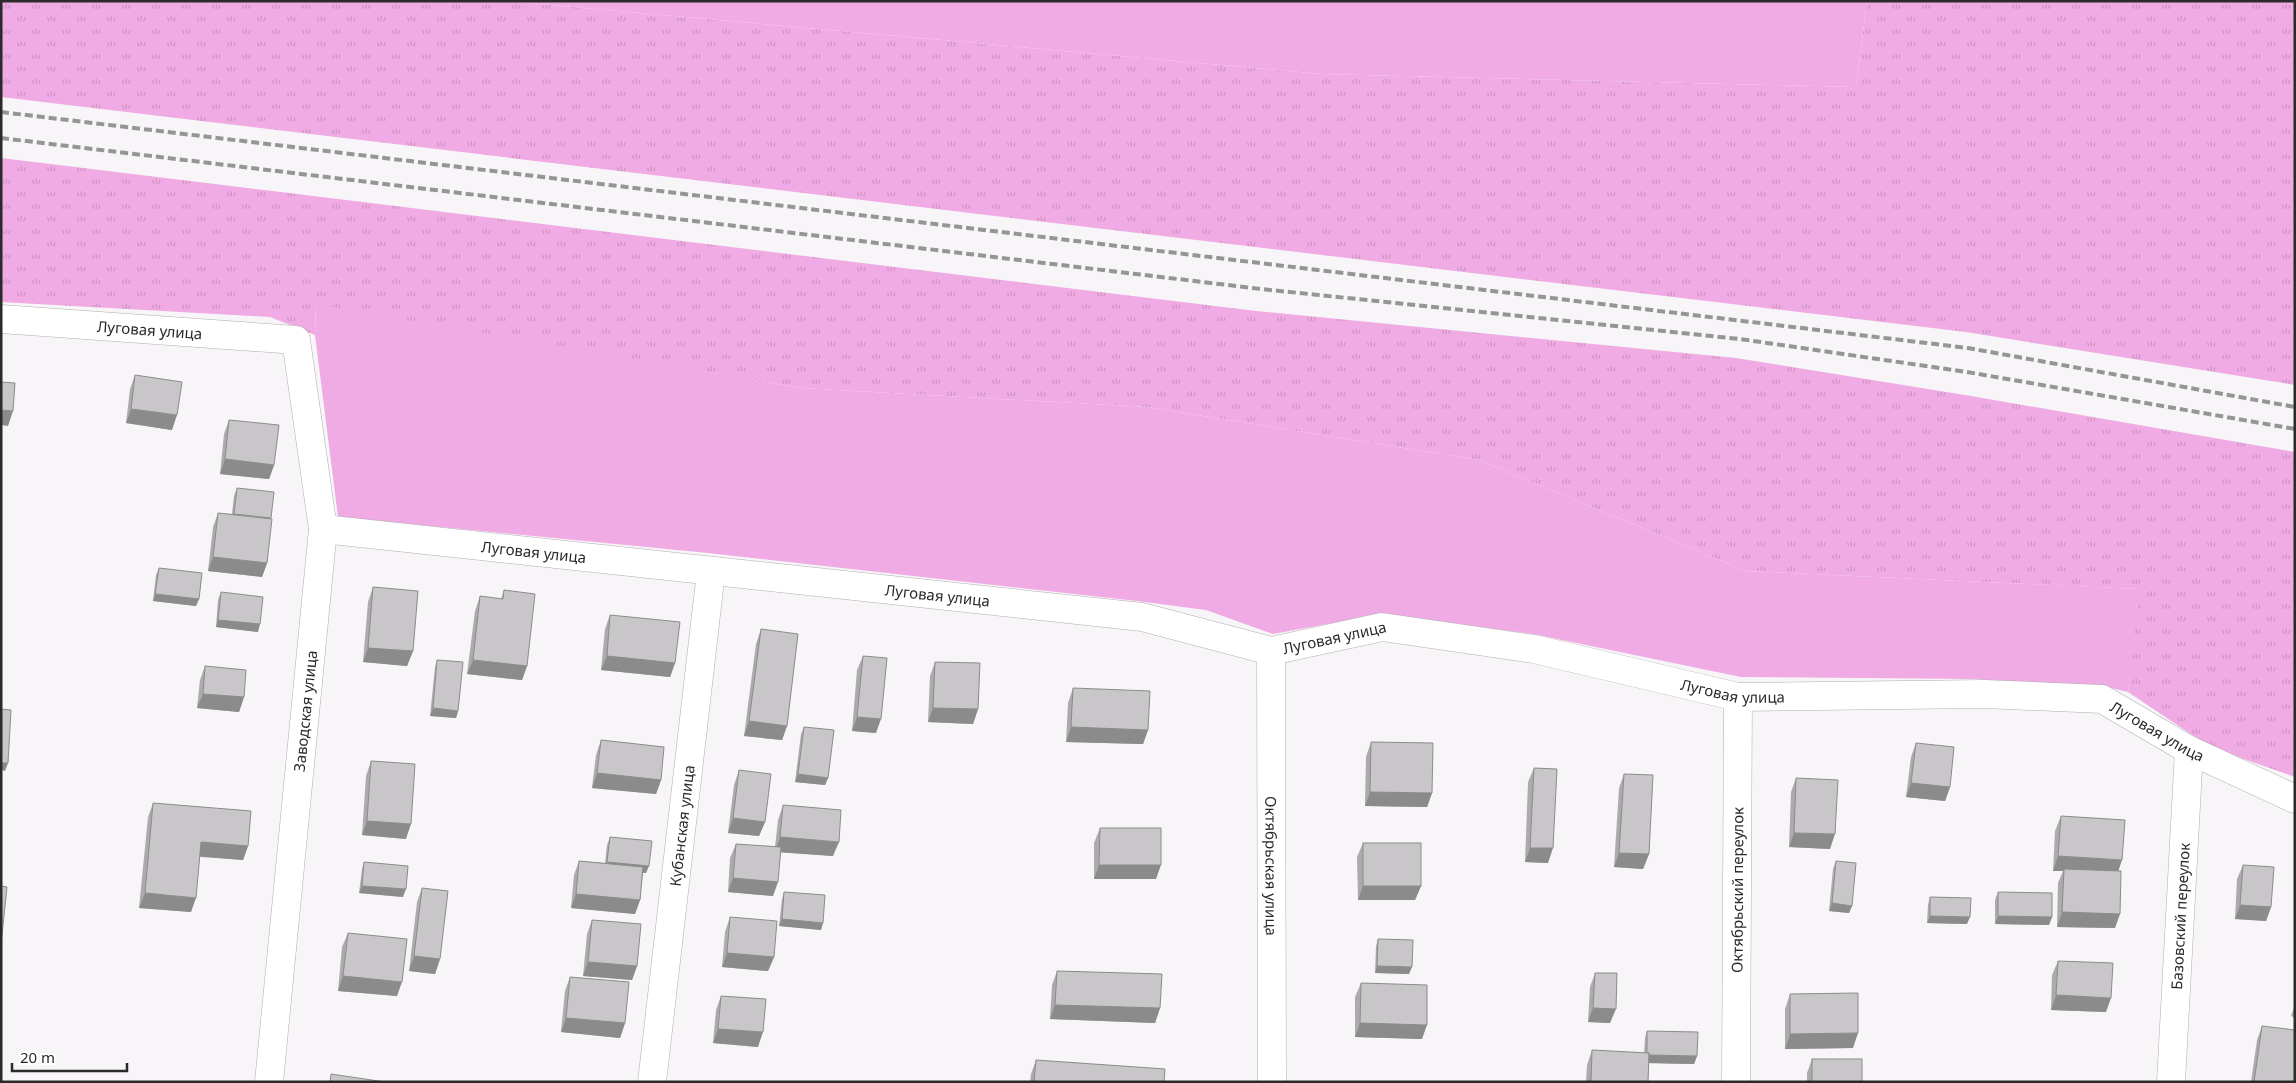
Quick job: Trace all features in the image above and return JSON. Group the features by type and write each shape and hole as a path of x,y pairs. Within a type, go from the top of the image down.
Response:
{"street":[{"name":"Луговая улица","path":"1,318 296,340"},
{"name":"Заводская улица","path":"269,1082 323,530 296,340"},
{"name":"Луговая улица","path":"323,530 1142,617 1271,652 1382,627 1534,649 1738,696 1984,694 2102,699 2189,750 2295,799"},
{"name":"Кубанская улица","path":"652,1082 711,572"},
{"name":"Октябрьская улица","path":"1271,652 1272,1082"},
{"name":"Октябрьский переулок","path":"1736,1082 1738,696"},
{"name":"Базовский переулок","path":"2171,1082 2189,750"}],"green space":[{"path":"1,1 506,1 1322,74 1856,87 1867,1 2295,1 2295,385 1966,332 1,97"},
{"path":"506,1 1867,1 1856,87 1322,74"},
{"path":"1,158 1256,311 1736,358 2295,452 2295,777 2210,747 2128,692 2138,589 1746,571 1479,460 1147,407 801,388 316,305 315,335 270,317 1,302"},
{"path":"316,304 801,388 1147,407 1479,460 1746,571 2139,589 2128,692 2111,688 1974,679 1741,677 1533,634 1381,614 1273,634 1206,610 1137,601 708,553 338,517 315,335"}],"building":[{"path":"135,375 182,382 177,415 131,409"},
{"path":"1,382 15,383 13,411 1,410"},
{"path":"229,420 279,425 274,465 225,459"},
{"path":"237,488 274,492 271,518 234,514"},
{"path":"218,513 272,519 267,563 213,557"},
{"path":"159,568 202,573 199,599 155,594"},
{"path":"373,587 418,591 413,651 368,648"},
{"path":"504,590 535,594 527,666 473,660 480,596 503,599"},
{"path":"221,592 263,597 260,624 218,620"},
{"path":"610,615 680,622 675,663 607,656"},
{"path":"761,629 798,634 787,726 749,721"},
{"path":"863,656 887,658 881,719 857,717"},
{"path":"437,660 463,662 458,711 433,708"},
{"path":"935,662 980,663 978,709 933,708"},
{"path":"205,666 246,670 244,697 203,694"},
{"path":"1073,688 1150,691 1148,730 1071,727"},
{"path":"1,709 11,710 8,763 1,763"},
{"path":"804,727 834,730 828,778 798,774"},
{"path":"601,740 664,747 661,780 597,773"},
{"path":"1371,742 1433,743 1432,793 1370,792"},
{"path":"1916,743 1954,747 1950,787 1911,783"},
{"path":"371,761 415,764 411,824 367,821"},
{"path":"1534,768 1557,769 1553,848 1530,848"},
{"path":"739,770 771,774 765,822 733,818"},
{"path":"1624,774 1653,775 1649,854 1619,853"},
{"path":"1796,778 1838,780 1835,834 1794,833"},
{"path":"153,803 251,811 248,846 201,842 196,898 145,893"},
{"path":"783,805 841,810 839,842 780,837"},
{"path":"2061,816 2125,820 2122,860 2058,856"},
{"path":"1100,828 1161,828 1161,865 1099,865"},
{"path":"610,837 652,841 649,866 607,862"},
{"path":"1363,843 1421,843 1421,886 1363,886"},
{"path":"736,844 781,847 778,882 733,878"},
{"path":"579,861 643,867 640,900 576,894"},
{"path":"1836,861 1856,863 1852,906 1832,903"},
{"path":"364,862 408,866 406,889 362,886"},
{"path":"2243,865 2274,867 2271,907 2240,905"},
{"path":"2064,869 2121,871 2120,914 2062,912"},
{"path":"1,886 7,887 1,944"},
{"path":"422,888 448,891 440,959 414,956"},
{"path":"784,892 825,895 823,923 782,919"},
{"path":"1998,892 2052,893 2052,917 1998,916"},
{"path":"1930,897 1971,898 1970,917 1930,916"},
{"path":"730,917 777,921 774,957 727,953"},
{"path":"592,920 641,924 637,966 588,962"},
{"path":"348,933 407,939 402,982 343,976"},
{"path":"1378,939 1413,940 1412,967 1377,966"},
{"path":"2058,961 2113,963 2111,998 2056,995"},
{"path":"1057,971 1162,974 1160,1008 1055,1005"},
{"path":"1595,973 1617,973 1616,1009 1593,1008"},
{"path":"570,977 629,982 625,1023 566,1018"},
{"path":"1361,983 1427,985 1427,1025 1360,1023"},
{"path":"1858,993 1858,1033 1790,1034 1790,994"},
{"path":"721,996 766,999 763,1032 718,1029"},
{"path":"2262,1026 2295,1030 2295,1082 2254,1082"},
{"path":"1647,1031 1698,1032 1697,1056 1649,1055 1647,1053"},
{"path":"1592,1050 1649,1053 1648,1082 1591,1082"},
{"path":"1812,1059 1862,1059 1862,1082 1812,1082"},
{"path":"1036,1060 1165,1069 1164,1082 1034,1082"},
{"path":"331,1074 385,1082 330,1082"}],"railway":[{"path":"1,112 1968,348 2295,407"},
{"path":"1,138 1261,289 1740,339 1967,372 2295,429"}]}
